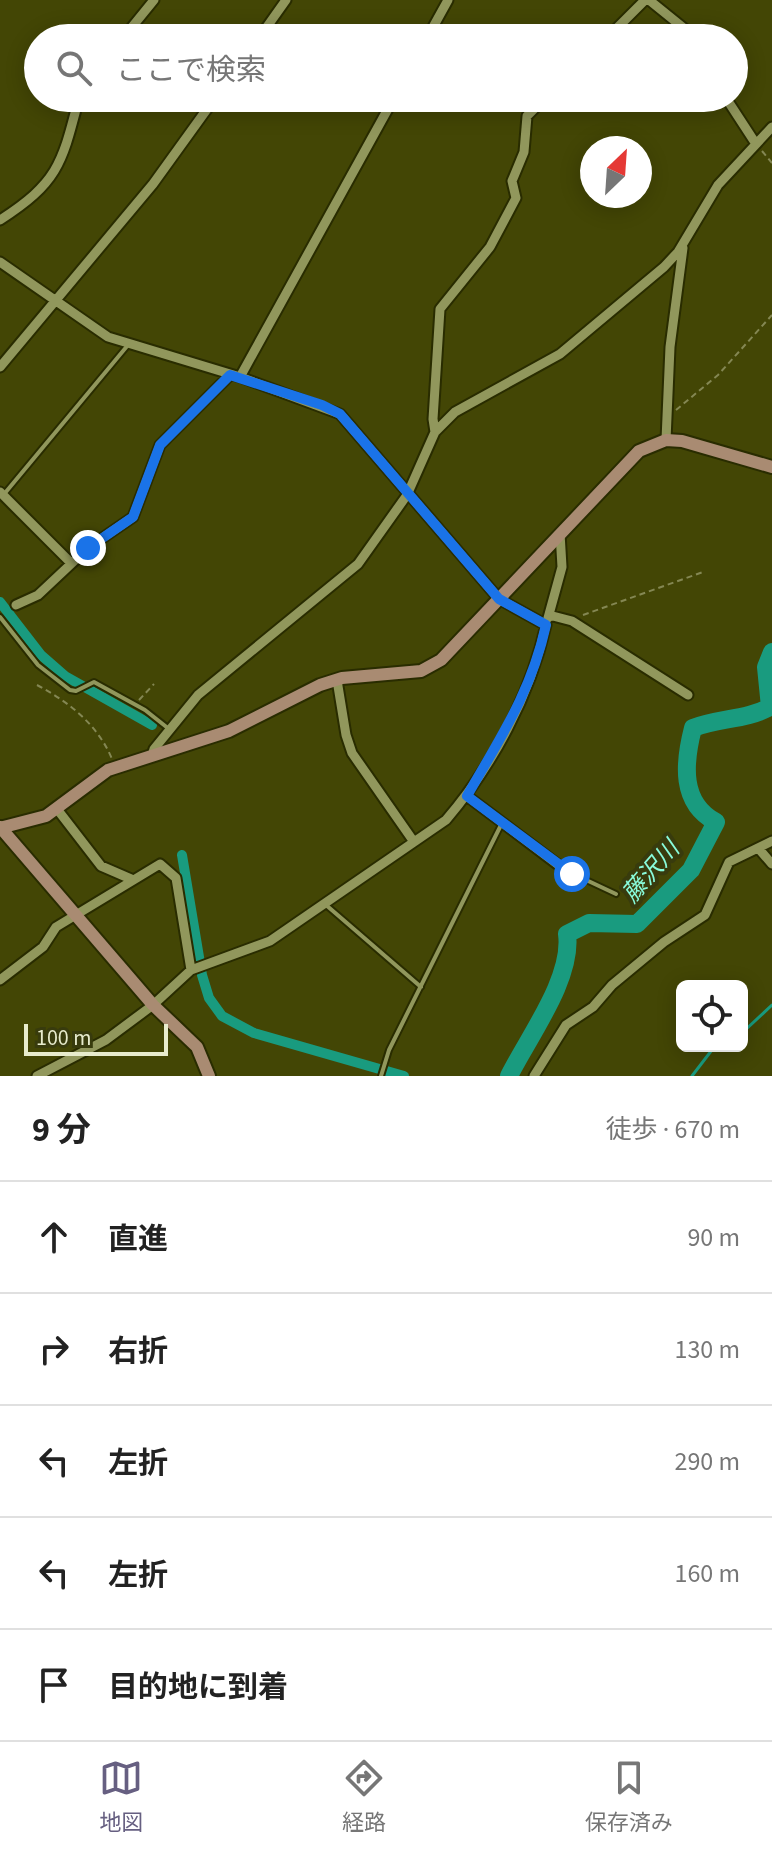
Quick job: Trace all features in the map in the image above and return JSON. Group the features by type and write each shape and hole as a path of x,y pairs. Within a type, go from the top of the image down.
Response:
{"street":[{"path":"134,24 154,0"},
{"path":"269,24 286,0"},
{"path":"435,24 448,0"},
{"path":"622,24 647,0 678,24"},
{"path":"0,220 34,198 53,177 66,147 75,112"},
{"path":"0,367 153,184 205,112"},
{"path":"16,605 38,595 71,563 133,517 160,445 235,376 386,112"},
{"path":"435,432 433,403 440,309 490,247 516,198 512,181 524,152 527,116 531,112"},
{"path":"735,112 756,144"},
{"path":"152,756 169,729 198,695 358,564 407,495 435,432 455,412 560,354 664,267 684,244 718,185 772,127"},
{"path":"666,440 670,347 684,244"},
{"path":"0,262 92,327 128,345 235,376 340,414 499,599 547,620 562,618 572,621 688,695"},
{"path":"209,1076 197,1047 153,1005 0,828 36,820 57,809 96,777 115,767 229,731 337,680 421,671 441,660 639,451 666,440 682,441 772,467"},
{"path":"2,493 71,563"},
{"path":"37,1076 106,1040 153,1005 193,969 270,941 446,820 467,796 514,717 541,649 562,567 560,533"},
{"path":"337,680 352,753 414,842"},
{"path":"467,796 565,870"},
{"path":"57,809 95,861 106,870 131,879"},
{"path":"534,1076 566,1025 593,1007 612,985 639,966 664,942 705,915 729,862 772,841"},
{"path":"759,849 772,864"},
{"path":"4,978 43,947 56,927 160,864 173,872 193,969"}],"lane":[{"path":"2,493 128,345"},
{"path":"0,617 47,674 76,691 94,682 136,705 169,729"},
{"path":"381,1076 384,1064 502,823"},
{"path":"565,870 616,894"},
{"path":"326,905 421,987"},
{"path":"0,966 4,978"}],"path":[{"path":"756,144 772,163"},
{"path":"668,415 718,375 772,315"},
{"path":"562,618 603,610 703,572"},
{"path":"136,705 154,684"},
{"path":"37,685 67,704 93,728 104,741 115,767"}],"waterway":[{"path":"0,602 41,655 65,676 152,725"},
{"name":"藤沢川","path":"509,1076 557,988 567,951 567,934 589,923 637,924 691,870 716,822 696,804 688,781 688,755 693,728 770,707 766,667 772,652"},
{"path":"182,855 202,975 209,998 222,1016 254,1033 404,1076"},
{"path":"748,1027 772,1005"},
{"path":"692,1076 710,1052"}],"route":[{"path":"88,548 133,517 160,445 230,375 322,405 340,414 499,599 546,625 541,649 514,717 467,796 572,874"}]}
